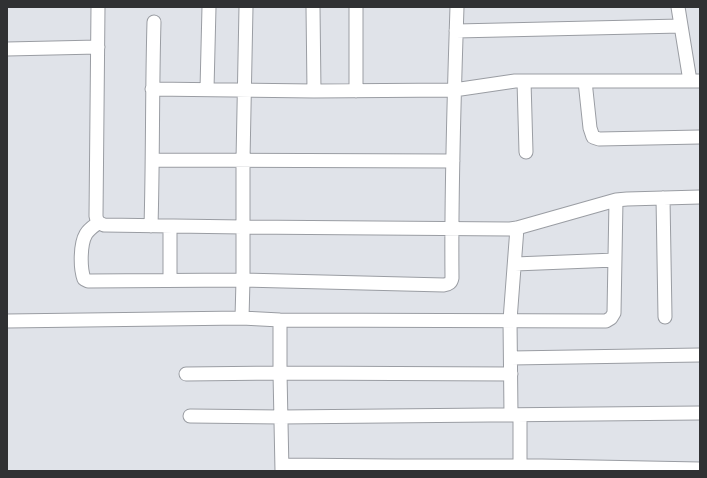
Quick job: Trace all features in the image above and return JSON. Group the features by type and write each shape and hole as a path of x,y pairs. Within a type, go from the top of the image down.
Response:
{"street":[{"path":"98,7 96,216 98,223"},
{"path":"208,89 209,7"},
{"path":"242,318 246,7"},
{"path":"313,7 314,91"},
{"path":"356,7 356,91"},
{"path":"98,223 90,229 83,241 82,274 84,279 88,281 243,280 429,285 448,284 451,282 452,278 451,228 457,7"},
{"path":"152,89 314,91 454,90 515,81 695,81 681,26 678,7"},
{"path":"151,226 154,22"},
{"path":"456,31 681,26"},
{"path":"7,49 98,47"},
{"path":"524,81 526,152"},
{"path":"585,81 590,128 593,137 598,139 700,137"},
{"path":"153,160 453,161"},
{"path":"98,223 104,225 151,226 501,229 517,228 616,200 700,197"},
{"path":"663,198 665,317"},
{"path":"7,321 242,318 280,320 606,321 614,314 616,200"},
{"path":"170,226 170,280"},
{"path":"517,228 510,320 511,374 520,466"},
{"path":"515,264 615,260"},
{"path":"280,320 282,468 395,469 520,466 542,469 700,469"},
{"path":"511,358 700,355"},
{"path":"186,374 511,374"},
{"path":"190,416 281,417 700,412"}]}
